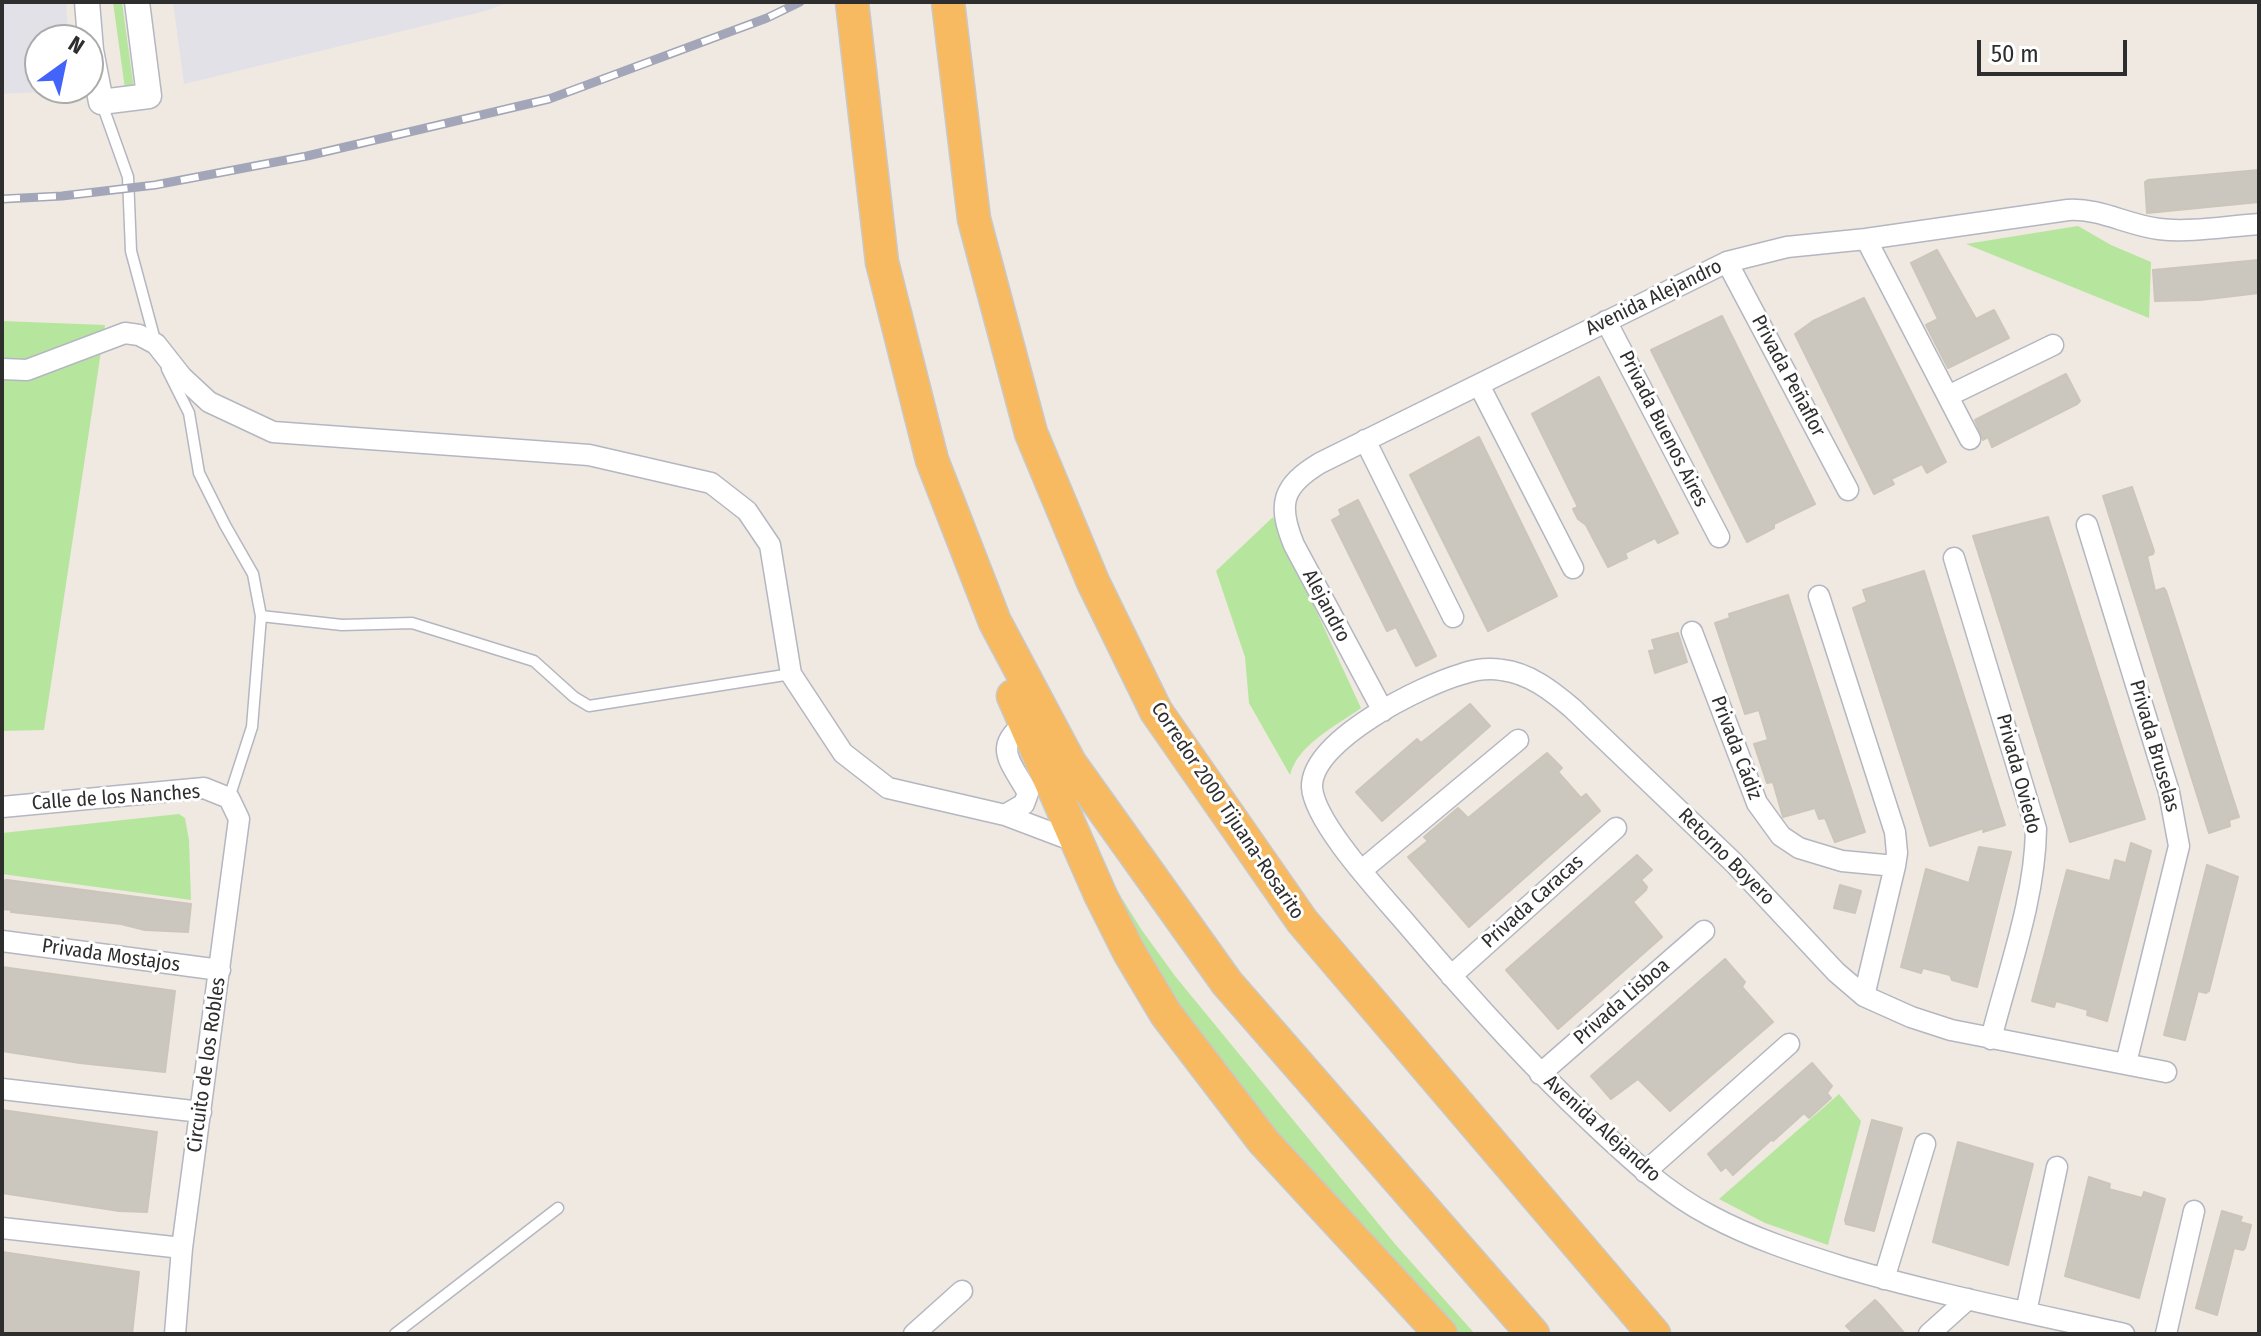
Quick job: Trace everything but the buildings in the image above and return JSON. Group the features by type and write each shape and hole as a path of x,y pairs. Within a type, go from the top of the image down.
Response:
{"highway":[{"name":"Corredor 2000 Tijuana-Rosarito","path":"948,2 974,219 1031,433 1093,582 1156,711 1302,921 1654,1334"},
{"path":"853,14 882,262 932,460 995,622 1015,706 1033,717 1070,763 1227,983 1533,1334"},
{"path":"1033,717 1100,894 1123,941 1166,1014 1264,1142 1441,1334"}],"street":[{"path":"87,2 89,24"},
{"path":"104,102 149,96 137,2"},
{"name":"Avenida Alejandro","path":"1285,496 1293,482 1304,473 1365,440 1727,262 1787,247 2068,210 2089,209 2163,230 2259,224"},
{"path":"1866,239 1970,439"},
{"name":"Privada Peñaflor","path":"1727,262 1848,490"},
{"name":"Privada Buenos Aires","path":"1606,321 1719,537"},
{"path":"2,369 27,370 125,333 139,335 156,344 182,377 209,402 273,432 589,455 711,483 747,511 770,545 791,674 843,753 888,788 1005,815 1079,843"},
{"path":"1948,396 2053,345"},
{"path":"1479,385 1573,568"},
{"path":"1365,440 1453,617"},
{"name":"Alejandro","path":"1285,496 1286,525 1294,545 1383,711"},
{"name":"Privada Bruselas","path":"2087,525 2169,792 2179,846 2126,1063"},
{"name":"Privada Oviedo","path":"1954,558 2036,829 2036,855 2030,886 1991,1039"},
{"path":"1819,596 1895,832 1895,866 1864,996"},
{"name":"Privada Cádiz","path":"1692,632 1757,803 1781,836 1799,848 1842,861 1895,866"},
{"name":"Retorno Boyero","path":"1318,766 1346,735 1433,685 1462,673 1504,670 1550,689 1734,863 1836,972 1864,996 1911,1017 1991,1039 2166,1072"},
{"path":"1005,815 1028,799 1028,793 1009,759 1006,743 1011,734 1033,717"},
{"path":"1362,870 1518,740"},
{"name":"Avenida Alejandro","path":"1318,766 1312,782 1320,814 1362,870 1451,976 1540,1074 1645,1172 1710,1216 1771,1243 1884,1279 2124,1334"},
{"name":"Calle de los Nanches","path":"2,807 204,788 229,798"},
{"name":"Circuito de los Robles","path":"175,1334 182,1248 239,819 229,798"},
{"name":"Privada Caracas","path":"1451,976 1616,828"},
{"name":"Privada Lisboa","path":"1540,1074 1704,931"},
{"name":"Privada Mostajos","path":"2,941 220,970"},
{"path":"1645,1172 1789,1044"},
{"path":"2,1089 201,1112"},
{"path":"1884,1279 1925,1144"},
{"path":"2026,1312 2057,1167"},
{"path":"2166,1334 2194,1211"},
{"path":"2,1228 182,1248"},
{"path":"914,1334 962,1291"},
{"path":"1929,1334 1968,1299"}],"lane":[{"path":"102,104 128,177 131,251 156,344 189,413 199,473 253,574 261,616 252,727 229,798"},
{"path":"261,616 342,625 412,623 534,661 574,697 589,706 791,674"},
{"path":"395,1334 558,1208"}],"shaded area":[{"path":"2,2 66,2 68,24 24,24 24,93 2,94"},
{"path":"173,2 510,2 485,11 184,84"}],"green space":[{"path":"113,2 122,2 135,97 126,96"},
{"path":"2078,226 2111,245 2151,262 2149,318 1966,244"},
{"path":"2,321 105,325 44,730 2,731"},
{"path":"1273,517 1361,708 1309,745 1294,764 1290,775 1249,703 1245,657 1216,571"},
{"path":"179,814 185,818 189,840 191,900 2,874 2,833"},
{"path":"1080,831 1141,929 1175,976 1395,1244 1475,1334 1455,1334 1311,1176 1211,1056 1140,956"},
{"path":"1839,1094 1861,1121 1828,1245 1765,1223 1719,1199"}],"railway":[{"path":"2,199 62,196 155,185 307,156 549,99 767,18 800,2"}]}
